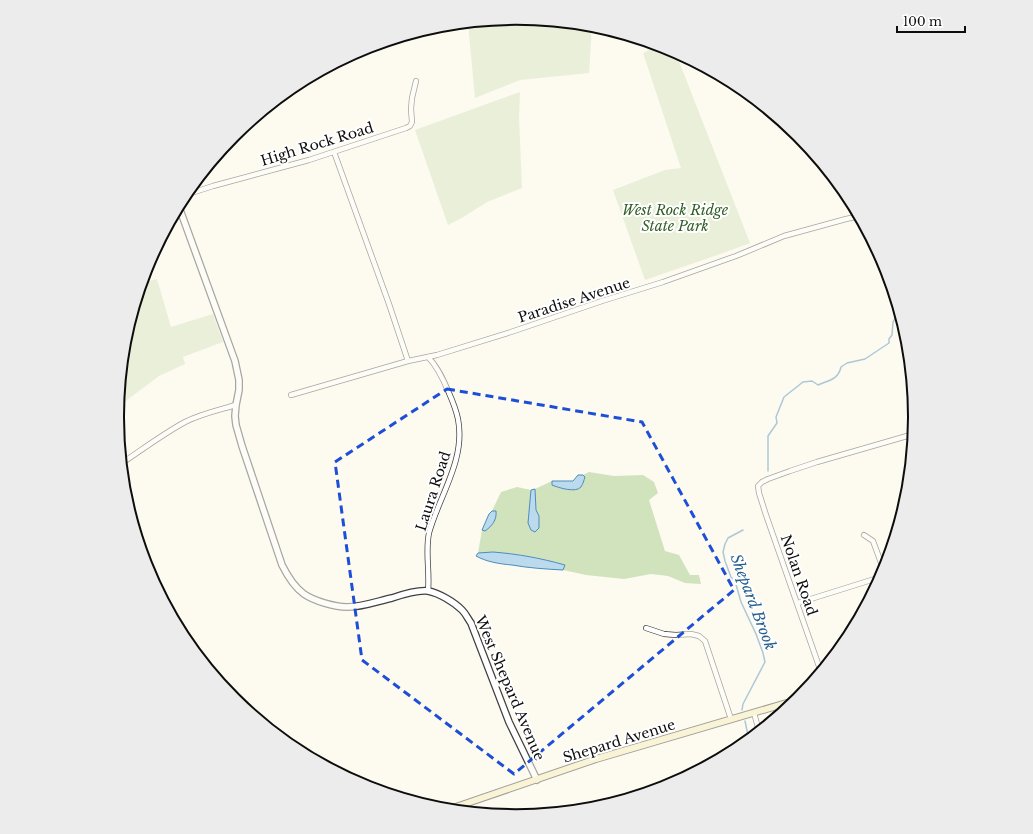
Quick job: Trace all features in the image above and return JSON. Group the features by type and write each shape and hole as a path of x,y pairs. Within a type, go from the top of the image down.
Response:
{"main road":[{"name":"Shepard Avenue","path":"461,805 615,753 783,704"}],"street":[{"name":"High Rock Road","path":"196,192 334,152 410,126 412,122 412,98 416,80"},
{"path":"334,152 408,361"},
{"name":"West Shepard Avenue","path":"182,214 235,361 239,380 235,416 238,434 282,565 291,581 304,594 332,605 348,607 364,605 409,593 428,591 452,602 463,611 471,623 509,722 536,780"},
{"name":"Paradise Avenue","path":"291,395 408,361 428,357 510,332 663,282 736,256 784,236 854,218"},
{"name":"Laura Road","path":"428,357 435,364 448,389 458,420 459,432 457,456 453,470 440,502 428,539 428,591"},
{"path":"127,460 161,436 186,422 236,405"},
{"name":"Nolan Road","path":"819,666 759,493 758,486 768,479 790,471 908,436"},
{"path":"864,535 873,541 881,562"},
{"path":"798,603 873,581"},
{"path":"646,628 664,634 692,634 700,636 705,641 731,720"},
{"path":"754,713 758,725"}],"highlighted area":[{"path":"447,389 642,422 734,590 514,774 362,660 335,462"}],"green space":[{"path":"516,25 542,26 568,28 592,33 589,73 520,80 475,98 468,28"},
{"name":"West Rock Ridge State Park","path":"651,49 679,60 750,243 645,280 613,190 665,170 681,168 643,53"},
{"path":"520,92 519,117 522,188 487,202 448,225 415,130"},
{"path":"157,279 171,327 213,314 223,342 183,357 185,364 159,376 125,402 132,341 149,281"},
{"path":"589,472 614,476 643,475 654,482 658,493 649,500 665,551 679,555 690,575 699,575 701,584 685,583 668,576 651,574 624,579 586,575 563,570 564,565 543,559 511,554 478,553 482,530 485,531 496,512 492,511 501,492 517,487 531,490 530,501 536,510 535,489 552,481 552,485 578,489 582,486 585,477 583,475"}],"water":[{"path":"578,475 583,475 585,477 582,486 579,489 567,489 552,485 552,481 573,481"},
{"path":"535,489 536,510 539,516 539,528 535,532 531,530 528,523 531,490"},
{"path":"492,511 496,511 494,522 485,531 482,530 489,514"},
{"path":"493,552 547,560 565,565 563,570 531,568 503,564 485,560 476,556 478,553"}],"waterway":[{"name":"Shepard Brook","path":"768,471 768,436 777,423 776,417 784,397 803,382 812,381 818,385 832,379 838,375 841,367 847,363 865,359 889,343 889,339 892,335 893,322 895,318"},
{"name":"Shepard Brook","path":"742,710 743,704 765,662 756,634 741,602 735,581 731,577 723,552 728,538 743,530"},
{"name":"Shepard Brook","path":"745,721 748,733"}]}
